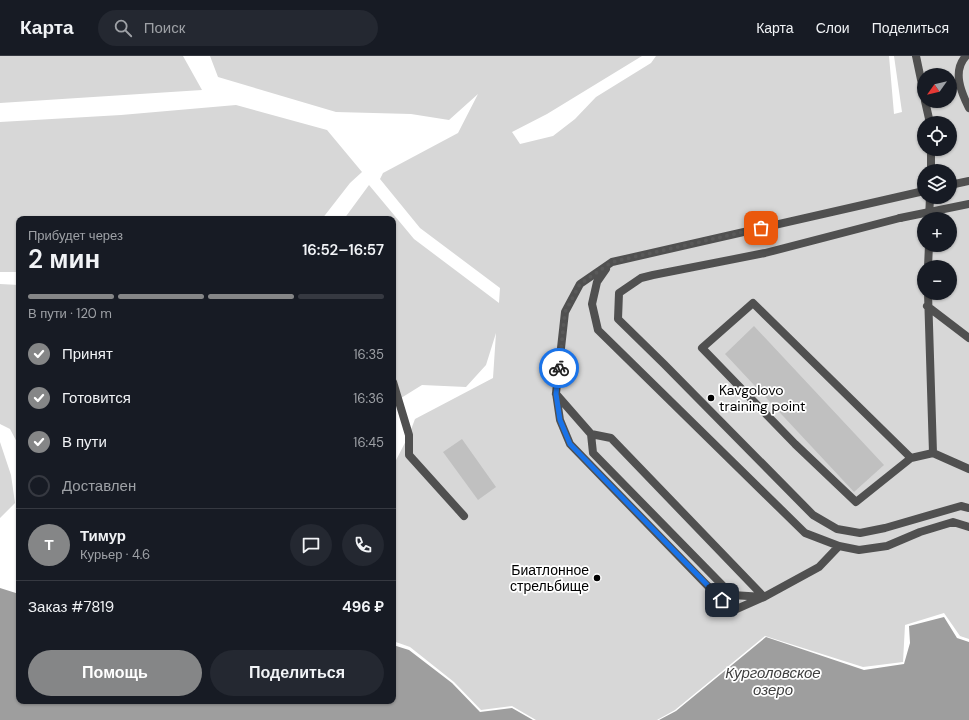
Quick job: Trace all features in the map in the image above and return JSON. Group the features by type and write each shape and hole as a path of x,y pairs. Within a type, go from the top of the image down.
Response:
{"lane":[{"path":"916,56 919,68"},
{"path":"966,56 957,77 969,108"},
{"path":"957,184 969,181"},
{"path":"839,546 819,567 764,597 732,611 570,444 560,420 556,394 565,312 580,284 612,262 917,192"},
{"path":"969,204 900,218 765,253 640,278 619,294 618,319 813,515 837,529 860,533 892,526 961,506 969,508"},
{"path":"612,262 597,282 592,304 598,330 805,533 839,546 859,550 887,546 920,532 953,522 969,527"},
{"path":"928,300 933,453"},
{"path":"911,458 753,303 702,348 795,444 856,502 911,458 933,453 969,469"},
{"path":"928,306 969,338"},
{"path":"396,392 409,435 409,455 464,516"},
{"path":"556,394 591,434 593,454 732,595 764,597"},
{"path":"591,434 611,438 764,597"}],"shaded area":[{"path":"0,56 183,56 202,90 0,103"},
{"name":"Kavgolovo training point","path":"210,56 642,56 547,114 512,132 520,144 553,136 575,119 596,97 651,63 656,56 889,56 894,114 902,112 894,56 969,56 969,639 960,636 944,613 905,625 903,662 863,667 765,636 675,710 657,720 536,720 512,706 481,710 454,682 410,647 396,642 396,460 409,435 415,419 493,378 496,333 486,365 466,387 422,385 396,401 396,217 414,239 499,303 500,288 420,228 380,179 383,173 458,133 478,94 449,120 411,114 336,112 218,77"},
{"path":"236,105 327,130 362,172 350,183 324,216 16,216 16,272 0,272 0,122 121,115"},
{"name":"Kavgolovo training point","path":"369,185 395,216 346,216"},
{"path":"0,284 16,285 16,440 10,429 0,424"},
{"path":"0,442 11,475 15,503 0,518"}],"water":[{"path":"0,588 16,593 16,704 396,704 396,646 409,650 452,683 480,712 512,708 533,720 0,720"},
{"name":"Курголовское озеро","path":"944,617 957,638 969,642 969,720 659,720 676,711 766,637 864,670 904,664 910,643 909,626"}],"building":[{"path":"754,326 884,465 854,492 725,354"},
{"path":"462,439 496,487 478,500 443,452"}],"way so far":[{"path":"559,368 565,312 580,284 612,262 761,228"}],"place":[{"name":"Kavgolovo training point","path":"711,398"},
{"name":"Биатлонное стрельбище","path":"597,578"}],"route":[{"path":"559,368 556,394 560,420 570,444 722,600"}]}
